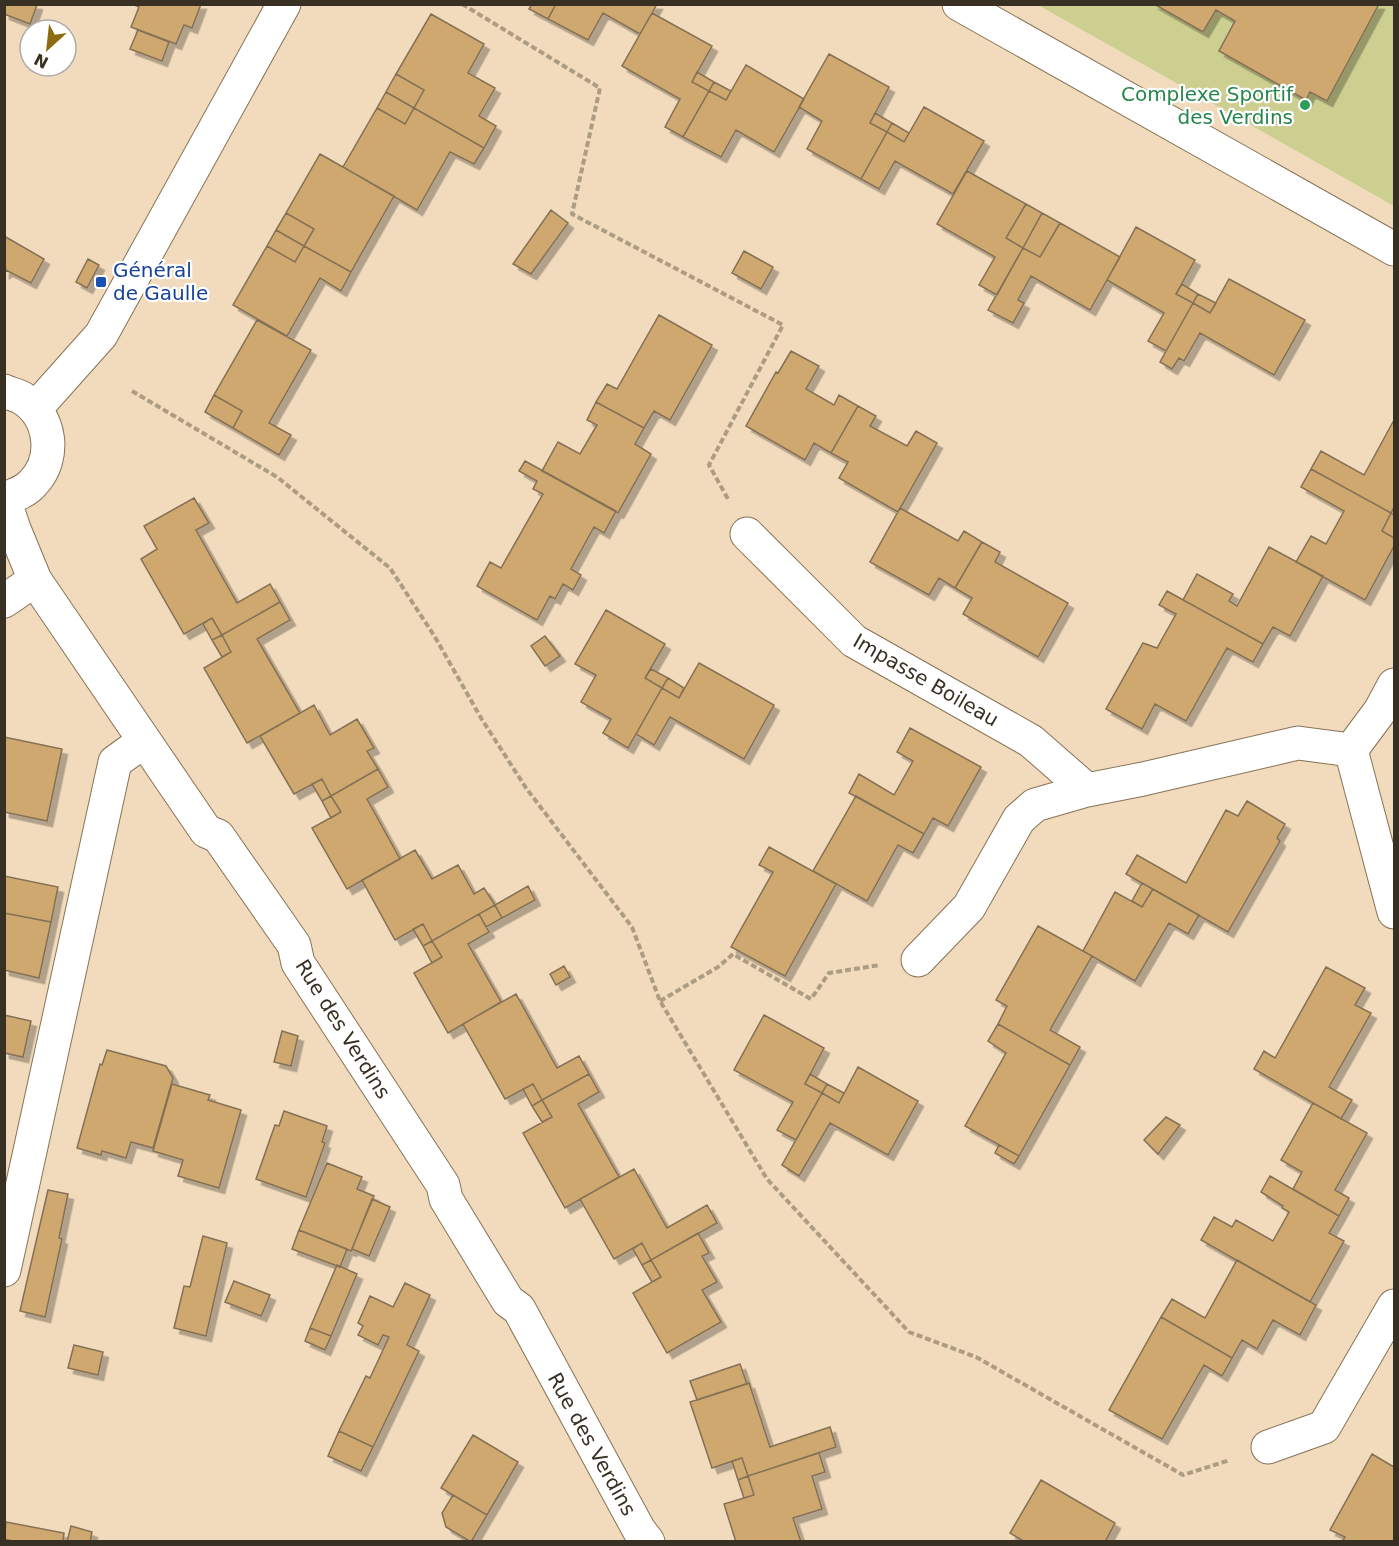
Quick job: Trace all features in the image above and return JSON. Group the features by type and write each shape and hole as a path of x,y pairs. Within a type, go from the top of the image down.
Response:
{"street":[{"path":"35,409 101,335 284,4"},
{"path":"959,4 1395,249"},
{"path":"4,392 21,398 35,409 44,423 48,439 48,455 43,471 33,484 20,494 4,499"},
{"name":"Rue des Verdins","path":"4,499 35,580 206,831 218,836 294,945 298,963 444,1185 446,1199 508,1301 519,1309 639,1530 648,1542"},
{"name":"Impasse Boileau","path":"747,534 854,641 1030,741 1087,790"},
{"path":"4,601 35,580"},
{"path":"1351,750 1380,711 1395,685"},
{"path":"4,1270 116,762 144,741"},
{"path":"918,960 969,907 1020,819 1035,805 1087,790 1298,743 1351,750"},
{"path":"1351,750 1395,912"},
{"path":"1268,1447 1324,1427 1395,1306"}],"path":[{"path":"462,4 600,88 572,214 783,325 709,465 747,534"},
{"path":"132,391 277,477 390,568 435,636 481,718 526,788 632,927 660,1001 767,1179 909,1332 976,1357 1183,1475 1268,1447"},
{"path":"660,1001 718,967 733,954 811,999 829,973 918,960"}],"green space":[{"name":"Complexe Sportif des Verdins","path":"1038,5 1394,5 1394,206"}],"building":[{"path":"4,4 37,5 32,18 18,19 4,14"},
{"path":"132,4 201,4 192,28 184,25 176,44 131,27 139,7"},
{"path":"532,4 556,4 548,19 529,9"},
{"path":"556,4 657,4 640,34 603,13 588,40 548,19"},
{"path":"1154,4 1379,4 1327,101 1310,92 1306,100 1219,51 1235,21 1216,10 1203,32"},
{"path":"652,13 712,46 692,82 709,91 683,137 665,127 680,99 622,66"},
{"path":"431,14 484,44 468,73 495,88 479,116 496,126 484,148 414,108 424,90 396,74"},
{"path":"138,30 169,42 162,61 130,49"},
{"path":"829,54 889,87 870,123 887,132 861,179 807,149 822,121 799,107"},
{"path":"746,65 804,99 774,152 736,130 721,157 683,137 709,91 726,100"},
{"path":"697,72 714,82 709,91 692,82"},
{"path":"396,74 424,90 414,108 386,92"},
{"path":"714,82 731,91 726,100 709,91"},
{"path":"386,92 414,108 405,124 377,108"},
{"path":"924,107 984,141 953,194 895,161 879,189 861,179 887,132 904,142"},
{"path":"377,108 405,124 414,108 484,148 474,164 450,152 417,210 343,167"},
{"path":"875,113 892,123 887,132 870,123"},
{"path":"892,123 909,133 904,142 887,132"},
{"path":"320,154 394,196 351,272 304,246 314,229 286,213"},
{"path":"967,171 1026,204 1006,238 1023,248 997,295 979,285 995,257 937,224"},
{"path":"1026,204 1042,213 1023,248 1006,238"},
{"path":"551,210 568,223 531,274 513,264"},
{"path":"286,213 314,229 304,246 276,230"},
{"path":"1042,213 1060,223 1040,257 1023,248"},
{"path":"1060,223 1120,257 1090,310 1031,276 1018,300 1024,303 1013,323 988,310 1023,248 1040,257"},
{"path":"1136,227 1195,260 1176,294 1193,303 1166,351 1148,341 1164,313 1107,280"},
{"path":"276,230 304,246 295,262 267,246"},
{"path":"4,236 44,259 31,283 6,270 4,274"},
{"path":"267,246 295,262 304,246 351,272 341,291 320,278 287,336 233,305"},
{"path":"744,251 773,267 761,289 732,273"},
{"path":"88,259 99,265 87,288 76,282"},
{"path":"1229,279 1305,320 1274,375 1200,333 1184,361 1179,358 1172,369 1160,362 1193,303 1210,313"},
{"path":"1182,284 1198,294 1193,303 1176,294"},
{"path":"1198,294 1216,303 1210,313 1193,303"},
{"path":"659,315 712,345 670,420 654,411 644,428 596,402 607,384 617,389"},
{"path":"257,320 311,350 269,423 291,435 279,455 233,428 242,411 214,395"},
{"path":"791,351 819,366 806,389 834,405 839,395 858,406 831,453 814,443 805,460 746,426 776,372 778,373"},
{"path":"214,395 242,411 233,428 205,412"},
{"path":"596,402 644,428 635,444 651,454 618,513 542,471 558,442 580,454 597,425 587,420"},
{"path":"858,406 876,416 870,426 907,446 916,431 937,443 898,512 839,478 848,462 831,453"},
{"path":"1394,420 1394,507 1391,513 1311,469 1321,451 1364,475"},
{"path":"525,461 616,511 604,533 594,527 571,569 581,575 573,590 563,584 555,599 550,596 537,620 477,586 490,562 501,568 543,494 533,489 537,481 519,471"},
{"path":"1311,469 1391,513 1382,531 1394,538 1394,546 1365,600 1296,562 1311,536 1326,544 1344,511 1301,487"},
{"path":"194,498 209,523 196,530 237,603 270,584 280,602 222,635 212,618 184,634 141,559 157,549 144,526"},
{"path":"900,508 958,541 964,531 982,542 955,588 939,578 929,595 870,562"},
{"path":"1391,513 1394,515 1394,538 1382,531"},
{"path":"982,542 1000,552 995,562 1068,603 1038,657 963,614 972,598 955,588"},
{"path":"1269,547 1323,576 1290,636 1273,627 1263,644 1183,600 1197,574 1233,594 1229,601 1237,606"},
{"path":"1167,591 1263,644 1253,662 1227,648 1186,721 1155,704 1142,729 1106,709 1143,643 1157,648 1176,614 1159,605"},
{"path":"280,602 290,620 257,639 300,713 247,743 204,668 231,652 222,635"},
{"path":"606,610 665,644 645,678 662,688 628,748 603,733 611,719 581,702 596,675 575,664"},
{"path":"212,618 222,635 212,640 203,624"},
{"path":"222,635 231,652 222,657 212,640"},
{"path":"545,636 560,656 545,666 531,646"},
{"path":"699,663 774,705 744,759 670,717 654,745 636,734 662,688 679,698"},
{"path":"651,669 668,678 662,688 645,678"},
{"path":"668,678 684,688 679,698 662,688"},
{"path":"314,705 330,735 357,719 374,748 367,751 378,769 331,796 322,779 294,794 260,736"},
{"path":"910,728 981,767 948,826 933,818 924,834 849,793 859,774 894,795 913,761 897,752"},
{"path":"4,737 62,749 47,821 4,812"},
{"path":"378,769 388,787 367,799 400,859 347,889 312,828 341,812 331,796"},
{"path":"322,779 331,796 322,801 312,784"},
{"path":"331,796 341,812 331,818 322,801"},
{"path":"856,796 924,834 913,853 898,845 867,901 813,871"},
{"path":"1247,801 1285,824 1277,838 1280,841 1228,932 1126,874 1137,855 1186,883 1226,810 1238,816"},
{"path":"769,847 836,884 785,976 731,947 773,872 759,865"},
{"path":"415,850 432,879 458,865 474,894 484,888 495,905 432,941 423,924 395,940 362,880"},
{"path":"4,876 58,887 51,922 4,913"},
{"path":"1142,883 1153,889 1142,907 1132,901"},
{"path":"528,886 535,900 502,918 495,905"},
{"path":"1153,889 1199,915 1188,934 1169,923 1135,981 1083,951 1115,892 1142,907"},
{"path":"495,905 502,918 486,927 479,914"},
{"path":"4,913 51,922 39,978 4,970"},
{"path":"479,914 489,932 468,944 501,1002 448,1033 414,973 442,957 432,941"},
{"path":"423,924 432,941 423,946 413,929"},
{"path":"1038,926 1092,956 1050,1030 1080,1047 1070,1065 998,1024 1007,1006 996,1000"},
{"path":"432,941 442,957 432,963 423,946"},
{"path":"564,966 570,977 556,985 550,974"},
{"path":"1326,967 1365,988 1355,1005 1371,1013 1329,1087 1352,1100 1341,1119 1254,1069 1264,1051 1275,1058"},
{"path":"516,994 557,1068 579,1056 589,1074 542,1100 533,1084 505,1099 463,1024"},
{"path":"4,1015 31,1021 23,1057 4,1053"},
{"path":"764,1015 824,1048 805,1084 822,1093 796,1140 777,1130 793,1102 734,1070"},
{"path":"998,1024 1070,1065 1019,1156 965,1126 1006,1053 988,1041"},
{"path":"282,1031 298,1036 291,1066 274,1062"},
{"path":"107,1050 166,1066 173,1078 153,1148 131,1142 126,1158 102,1151 101,1155 77,1148 100,1064 102,1065"},
{"path":"858,1067 918,1101 888,1155 830,1123 799,1176 782,1165 822,1093 839,1103"},
{"path":"589,1074 599,1092 578,1104 619,1177 565,1208 523,1133 552,1117 542,1100"},
{"path":"810,1074 827,1084 822,1093 805,1084"},
{"path":"172,1084 210,1095 208,1100 241,1110 219,1188 178,1176 183,1160 153,1151"},
{"path":"533,1084 542,1100 532,1106 523,1089"},
{"path":"827,1084 844,1093 839,1103 822,1093"},
{"path":"542,1100 552,1117 542,1122 532,1106"},
{"path":"1313,1103 1367,1133 1335,1190 1349,1198 1339,1216 1293,1189 1302,1172 1281,1160"},
{"path":"284,1111 327,1126 322,1142 325,1143 306,1197 256,1179 275,1125 279,1126"},
{"path":"1166,1117 1180,1125 1158,1154 1144,1140"},
{"path":"999,1145 1019,1156 1014,1164 995,1153"},
{"path":"327,1163 362,1177 357,1189 374,1196 351,1251 299,1230"},
{"path":"634,1169 667,1228 707,1205 717,1223 651,1260 642,1243 614,1259 580,1199"},
{"path":"1270,1176 1339,1216 1329,1233 1344,1241 1310,1302 1201,1240 1214,1217 1232,1227 1236,1220 1273,1241 1289,1212 1261,1192"},
{"path":"48,1190 68,1194 59,1238 62,1239 45,1317 20,1311"},
{"path":"372,1199 390,1207 369,1256 352,1249"},
{"path":"299,1230 347,1249 340,1267 292,1249"},
{"path":"698,1233 709,1253 702,1256 717,1282 702,1290 721,1322 667,1353 633,1293 661,1277 651,1260"},
{"path":"203,1236 227,1243 206,1336 174,1328 184,1286 190,1287"},
{"path":"642,1243 651,1260 642,1265 633,1249"},
{"path":"651,1260 661,1277 652,1282 642,1265"},
{"path":"1237,1260 1316,1305 1300,1335 1273,1320 1257,1349 1242,1340 1232,1358 1161,1317 1172,1299 1205,1318"},
{"path":"337,1265 357,1274 331,1336 310,1328"},
{"path":"234,1281 270,1295 261,1316 225,1302"},
{"path":"405,1283 430,1295 407,1345 419,1351 373,1447 339,1431 366,1376 370,1378 389,1337 383,1335 378,1345 358,1335 363,1326 358,1323 370,1296 393,1307"},
{"path":"1161,1317 1232,1358 1222,1376 1204,1365 1162,1439 1109,1410"},
{"path":"310,1328 331,1336 325,1350 305,1341"},
{"path":"74,1345 103,1352 98,1375 68,1368"},
{"path":"740,1364 747,1384 697,1400 690,1381"},
{"path":"749,1383 770,1447 830,1427 836,1447 748,1476 742,1458 712,1468 690,1402"},
{"path":"339,1431 373,1447 361,1471 328,1456"},
{"path":"473,1435 518,1462 487,1515 441,1488"},
{"path":"819,1453 825,1472 812,1476 822,1509 793,1518 801,1542 736,1542 724,1504 754,1495 748,1476"},
{"path":"1372,1454 1394,1467 1394,1541 1342,1542 1345,1537 1330,1530"},
{"path":"742,1458 748,1476 738,1480 732,1461"},
{"path":"748,1476 754,1495 744,1498 738,1480"},
{"path":"1041,1480 1115,1523 1105,1542 1025,1542 1010,1533"},
{"path":"453,1495 487,1515 471,1542 446,1527 442,1513"},
{"path":"6,1522 64,1533 63,1542 17,1542 4,1539"},
{"path":"71,1526 92,1532 90,1542 67,1542"}],"place":[{"name":"Complexe Sportif des Verdins","path":"1305,105"},
{"name":"Général de Gaulle","path":"101,282"}]}
